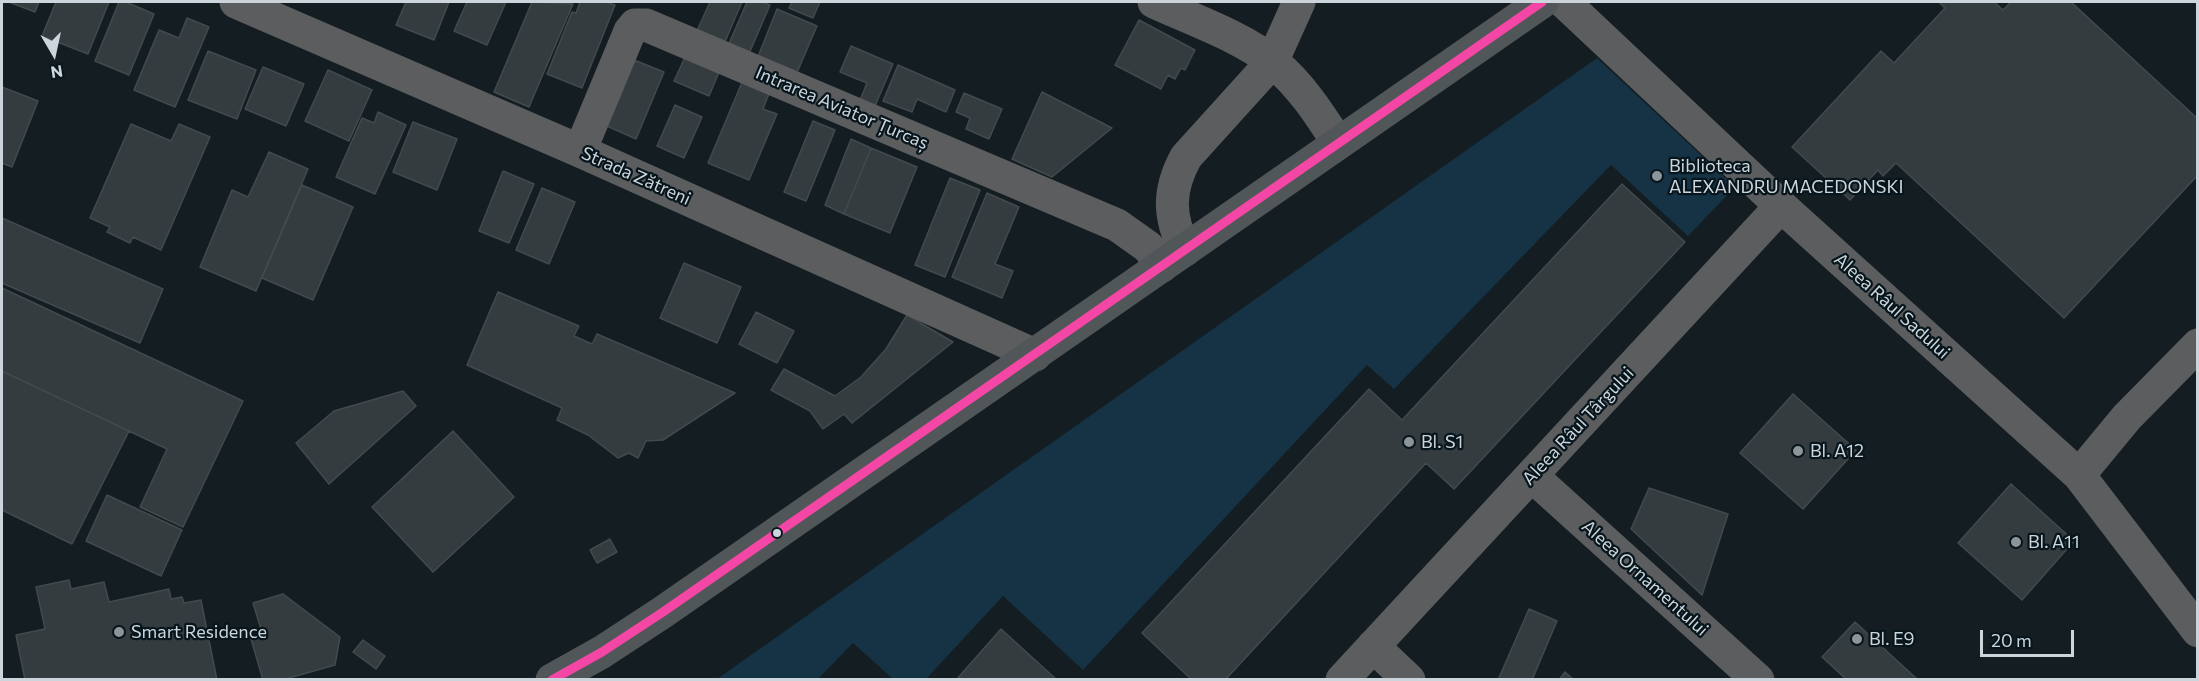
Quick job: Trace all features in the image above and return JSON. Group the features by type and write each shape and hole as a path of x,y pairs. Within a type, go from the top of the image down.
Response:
{"main road":[{"path":"552,680 602,652 654,618 1542,2"}],"street":[{"name":"Strada Zătreni","path":"236,2 580,151 1035,355"},
{"path":"1154,2 1208,26 1272,62 1305,95 1338,143"},
{"path":"1174,258 1177,233 1171,210 1173,186 1178,172 1186,157 1272,62 1299,2"},
{"name":"Aleea Râul Sadului","path":"1564,2 1781,206 2079,475 2198,631"},
{"name":"Intrarea Aviator Țurcaș","path":"580,151 630,31 635,25 646,25 1117,225 1148,247 1174,258"},
{"name":"Aleea Râul Târgului","path":"1342,680 1781,206"},
{"path":"2079,475 2127,417 2198,345"},
{"name":"Aleea Ornamentului","path":"1532,476 1758,680"},
{"path":"1373,646 1409,680"}],"shaded area":[{"path":"1597,58 1735,187 1688,236 1611,165 1394,389 1367,365 1083,670 1003,596 926,679 893,679 853,643 818,679 717,679"}],"building":[{"path":"9,2 39,2 35,12"},
{"path":"56,2 109,2 88,54 42,36"},
{"path":"119,2 126,2 154,14 129,75 95,61"},
{"path":"406,2 449,2 434,40 396,25"},
{"path":"467,2 506,2 487,45 454,31"},
{"path":"532,2 573,4 529,107 494,92"},
{"path":"580,2 606,2 615,5 582,88 547,74 572,12 576,13"},
{"path":"710,2 742,2 724,44 696,33"},
{"path":"747,2 762,2 770,5 748,56 727,48"},
{"path":"792,2 820,2 813,18 789,8"},
{"path":"1939,2 1994,2 2003,10 2011,2 2071,2 2198,119 2198,175 2064,318 1896,163 1883,176 1878,170 1850,200 1792,147 1881,51 1894,63 1945,8"},
{"path":"777,9 817,26 796,75 757,59"},
{"path":"187,18 209,27 175,107 134,90 159,30 179,38"},
{"path":"1139,20 1195,50 1185,70 1181,68 1175,79 1168,75 1161,89 1115,65"},
{"path":"851,46 893,64 875,106 860,100 867,83 840,72"},
{"path":"208,51 256,70 237,119 188,100"},
{"path":"686,55 720,70 709,96 674,81"},
{"path":"634,60 664,72 636,139 607,126"},
{"path":"898,65 955,90 946,112 917,99 912,112 883,101"},
{"path":"263,67 304,84 286,126 245,109"},
{"path":"328,70 372,90 349,141 305,121"},
{"path":"743,80 770,91 763,109 777,114 749,180 708,163"},
{"path":"2,87 38,101 12,167 2,163"},
{"path":"1042,92 1112,128 1052,177 1012,159"},
{"path":"964,93 1002,109 989,139 966,129 970,118 956,112"},
{"path":"675,105 702,117 684,158 657,146"},
{"path":"378,112 406,125 375,194 336,177 362,118 374,123"},
{"path":"813,121 835,130 806,201 784,192"},
{"path":"413,122 457,139 437,190 393,172"},
{"path":"131,124 171,141 179,124 210,137 161,250 133,237 130,243 107,232 110,227 90,218"},
{"path":"851,139 871,148 844,214 825,205"},
{"path":"871,148 917,167 890,233 844,214"},
{"path":"269,152 308,169 256,291 200,267 232,190 248,197"},
{"path":"503,171 534,184 509,243 479,231"},
{"path":"950,178 980,190 945,277 915,265"},
{"name":"Bl. S1","path":"1622,184 1685,242 1454,489 1426,463 1225,680 1192,680 1142,633 1369,389 1402,420"},
{"path":"302,185 353,207 313,300 262,278"},
{"path":"542,188 575,202 549,264 516,250"},
{"path":"987,193 1019,207 995,264 1013,271 1002,298 952,277"},
{"path":"2,218 163,289 140,343 2,283"},
{"path":"684,263 741,287 717,343 660,318"},
{"path":"2,288 243,401 183,527 140,507 167,449 2,371"},
{"path":"498,292 579,326 574,336 592,344 597,334 735,393 663,440 646,441 638,458 629,453 618,458 588,435 557,420 562,408 467,365"},
{"path":"756,312 794,331 777,363 739,344"},
{"path":"907,315 953,342 852,423 844,414 823,429 810,411 771,390 784,369 835,396 861,377 886,349"},
{"path":"2,371 129,431 72,544 2,510"},
{"path":"403,391 416,406 329,484 296,443 334,411"},
{"name":"Bl. A12","path":"1793,394 1856,450 1803,509 1740,453"},
{"path":"453,431 514,497 433,572 372,507"},
{"name":"Bl. A11","path":"2011,484 2074,541 2022,600 1958,543"},
{"path":"1649,488 1728,514 1702,595 1631,529"},
{"path":"107,495 182,530 161,576 86,541"},
{"path":"610,539 617,552 597,563 590,550"},
{"name":"Smart Residence","path":"69,580 71,589 104,582 109,602 169,589 171,599 182,597 184,603 201,600 217,680 25,680 16,635 45,629 36,587"},
{"path":"283,594 340,637 335,665 282,680 263,680 251,639 263,636 253,603"},
{"path":"1529,609 1557,621 1532,680 1498,680"},
{"name":"Bl. E9","path":"1855,622 1918,680 1847,680 1822,657"},
{"path":"1001,629 1057,680 956,680"},
{"path":"363,640 385,656 376,669 353,652"},
{"path":"1565,672 1574,680 1559,680"}],"transit line":[{"path":"552,680 602,652 663,612 1542,2"}],"place":[{"name":"Biblioteca ALEXANDRU MACEDONSKI","path":"1657,176"},
{"name":"Bl. S1","path":"1409,442"},
{"name":"Bl. A12","path":"1798,451"},
{"name":"Bl. A11","path":"2016,542"},
{"name":"Smart Residence","path":"119,632"},
{"name":"Bl. E9","path":"1857,639"}]}
